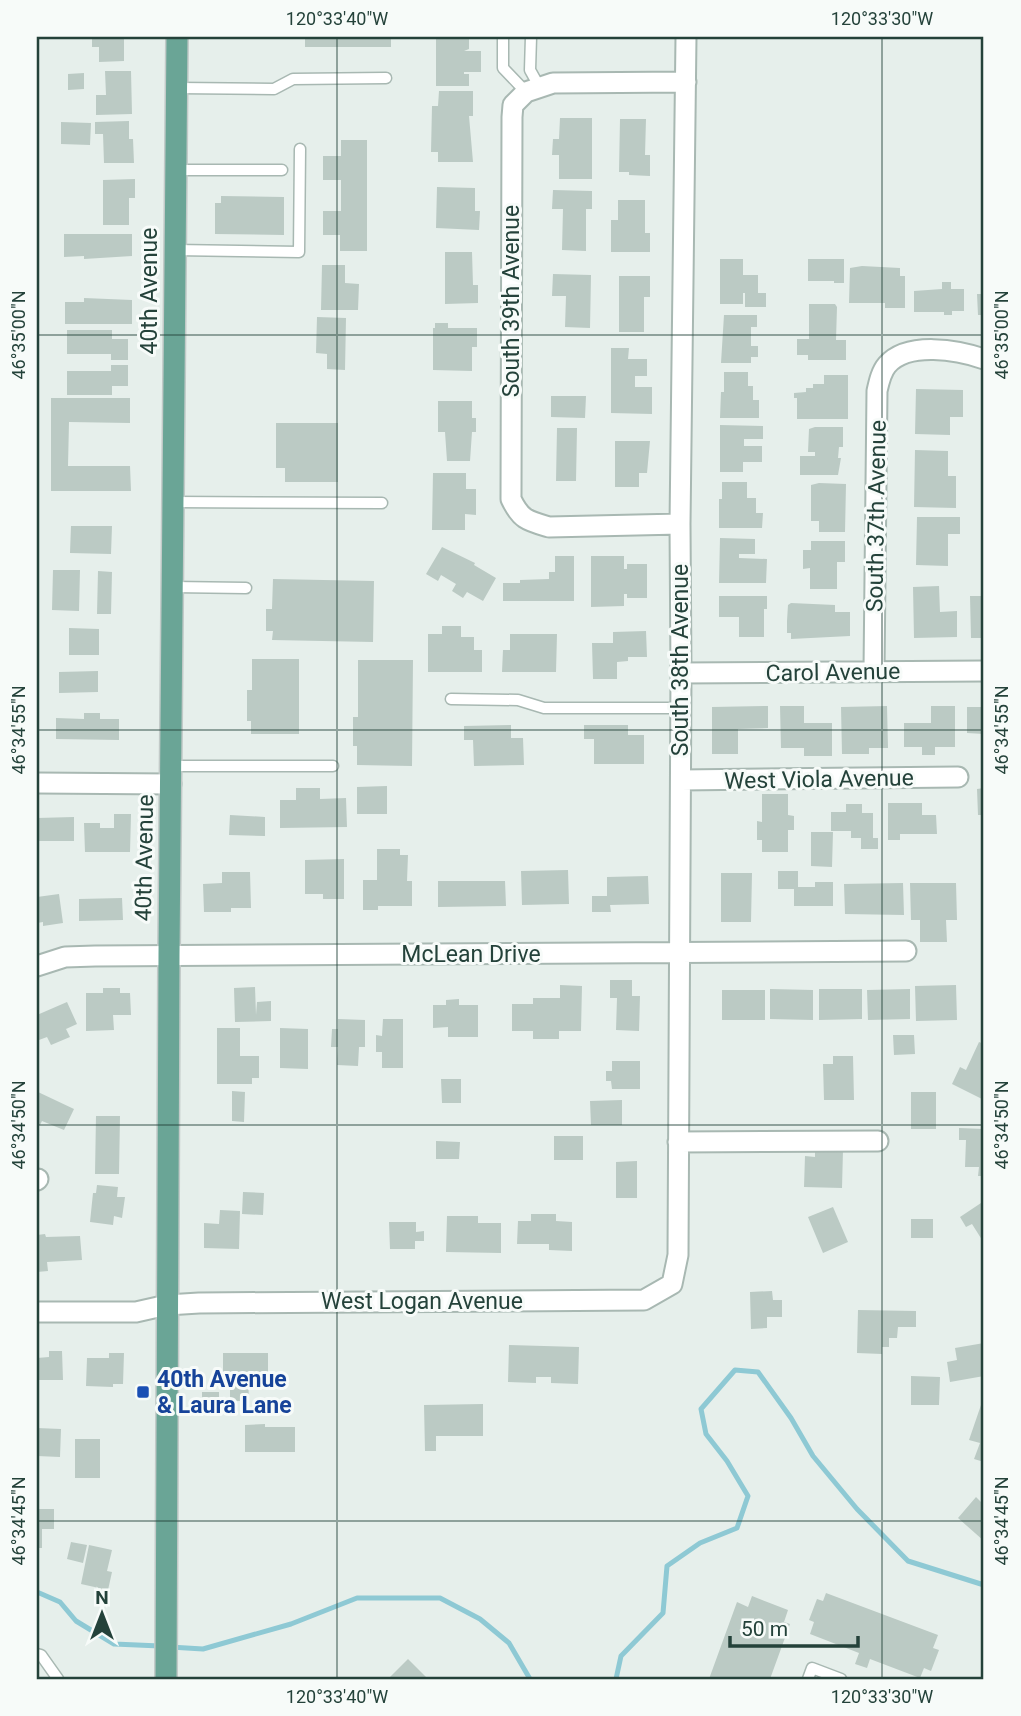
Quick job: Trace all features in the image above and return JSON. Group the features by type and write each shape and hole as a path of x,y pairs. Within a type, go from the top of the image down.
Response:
{"main road":[{"name":"40th Avenue","path":"166,1679 177,37"}],"street":[{"name":"South 38th Avenue","path":"672,1284 678,1255 680,524 686,37"},
{"path":"533,90 553,83 686,82"},
{"name":"South 39th Avenue","path":"533,90 513,105 512,117 511,499 518,514 529,521 549,527 680,524"},
{"name":"South 37th Avenue","path":"874,671 877,391 881,376 888,364 903,354 919,351 948,351 984,359"},
{"name":"Carol Avenue","path":"681,673 984,671"},
{"path":"37,783 171,775"},
{"name":"West Viola Avenue","path":"681,780 958,777"},
{"name":"McLean Drive","path":"37,966 65,957 169,955 906,951"},
{"path":"678,1142 878,1141"},
{"name":"West Logan Avenue","path":"37,1312 136,1312 167,1305 199,1303 644,1300 672,1284"}],"lane":[{"path":"503,37 503,68 533,90"},
{"path":"531,37 530,70 533,90"},
{"path":"177,88 274,89 293,79 386,78"},
{"path":"175,250 299,251 300,149"},
{"path":"176,170 282,170"},
{"path":"173,502 382,503"},
{"path":"173,587 246,588"},
{"path":"451,699 519,700 544,708 681,708"},
{"path":"171,775 333,766"},
{"path":"37,1654 41,1654 58,1679"},
{"path":"808,1679 812,1668 841,1679"}],"building":[{"path":"92,37 124,37 124,61 99,62 99,47 92,47"},
{"path":"305,37 391,37 391,47 305,47"},
{"path":"436,37 469,37 469,49 464,51 481,51 481,72 464,72 469,74 469,86 436,86"},
{"path":"105,71 131,71 132,114 96,115 96,95 106,95"},
{"path":"84,73 84,89 68,90 68,74"},
{"path":"439,91 473,91 473,116 469,116 473,162 438,162 438,152 431,152 432,106 438,106"},
{"path":"560,118 592,118 592,179 559,179 559,155 552,155 553,139 559,139"},
{"path":"620,119 646,119 645,155 650,155 650,176 619,172"},
{"path":"129,121 129,139 133,139 134,163 104,163 103,134 95,134 95,122"},
{"path":"61,122 91,123 90,145 61,144"},
{"path":"341,140 367,140 367,251 340,251 340,235 323,235 323,211 341,211 341,180 323,180 323,156 341,156"},
{"path":"135,179 135,198 129,198 129,225 103,225 103,180"},
{"path":"437,187 475,188 475,211 480,211 479,230 436,228"},
{"path":"553,190 592,191 592,209 586,209 586,251 562,250 563,209 552,209"},
{"path":"221,196 284,197 284,235 215,234 215,203 221,203"},
{"path":"618,200 645,200 645,233 650,233 650,252 611,252 611,220 618,220"},
{"path":"64,234 132,234 132,256 84,259 84,256 64,257"},
{"path":"445,252 472,252 473,285 478,285 478,303 445,304"},
{"path":"720,259 743,259 743,275 758,275 758,293 766,293 766,307 745,307 745,293 743,304 720,304"},
{"path":"808,259 844,259 844,283 808,281"},
{"path":"322,265 345,265 345,283 359,284 358,310 321,310"},
{"path":"850,268 900,268 900,276 905,276 905,308 885,308 885,303 849,303"},
{"path":"553,274 591,275 590,328 565,327 566,296 552,296"},
{"path":"619,276 650,276 650,297 644,297 644,332 619,332"},
{"path":"942,282 951,282 951,289 964,289 964,311 952,311 952,315 944,315 944,312 914,312 914,291 942,289"},
{"path":"977,294 984,294 984,315 978,315"},
{"path":"84,298 132,300 132,324 65,324 65,302 84,302"},
{"path":"809,304 835,304 837,307 836,340 846,340 846,360 808,360 808,355 797,355 797,339 809,339"},
{"path":"724,315 757,315 757,327 751,327 751,346 758,346 758,357 751,357 751,363 721,363"},
{"path":"317,317 346,318 345,370 327,369 327,354 316,353"},
{"path":"435,323 448,323 448,328 477,328 477,347 472,347 472,371 433,370"},
{"path":"67,330 112,330 112,339 128,339 128,360 111,360 111,354 67,354"},
{"path":"611,348 629,348 628,359 647,359 647,376 635,376 635,387 652,387 652,414 611,413"},
{"path":"111,365 128,365 128,386 112,386 112,395 67,395 67,371 111,371"},
{"path":"724,372 748,372 748,386 753,386 753,400 759,400 759,418 720,418"},
{"path":"824,375 848,375 848,419 797,419 797,398 794,398 794,393 806,392 806,388 813,388 813,384 824,384"},
{"path":"916,389 963,390 963,417 950,417 950,435 915,434"},
{"path":"551,396 586,396 585,418 551,417"},
{"path":"51,398 130,398 130,423 69,422 68,466 130,466 131,491 51,491"},
{"path":"438,401 472,401 472,418 476,418 476,432 472,432 470,461 447,461 445,432 438,432"},
{"path":"276,423 338,423 338,482 285,482 285,468 276,468"},
{"path":"720,425 763,426 763,439 744,439 744,446 762,446 762,462 743,462 743,472 720,472"},
{"path":"843,427 838,475 800,475 800,456 815,456 815,452 808,452 809,429"},
{"path":"557,428 577,428 576,481 556,481"},
{"path":"615,441 650,441 647,473 639,473 639,487 615,487"},
{"path":"915,450 948,451 948,476 956,476 956,508 914,507"},
{"path":"433,473 466,473 466,489 476,489 476,515 465,514 465,530 432,530"},
{"path":"722,482 747,482 747,498 756,498 756,513 763,513 762,528 719,528"},
{"path":"846,484 845,532 819,532 819,521 811,521 811,485"},
{"path":"917,517 960,517 960,534 948,534 948,566 916,565"},
{"path":"71,526 112,526 111,554 70,553"},
{"path":"720,538 755,539 755,554 739,554 739,558 767,559 766,583 719,583"},
{"path":"811,541 845,541 845,562 837,562 837,589 810,589 810,568 803,569 803,550 811,550"},
{"path":"442,547 475,563 474,565 496,578 483,601 467,592 463,598 452,591 456,584 441,575 438,581 426,574"},
{"path":"555,556 574,556 574,601 503,601 503,583 549,579 549,572 555,572"},
{"path":"591,556 624,556 624,569 627,569 627,564 647,564 647,598 627,598 627,594 624,594 624,606 591,607"},
{"path":"53,570 80,570 79,611 52,610"},
{"path":"98,571 112,572 111,614 97,614"},
{"path":"273,579 374,581 373,642 272,640 273,631 266,631 266,609 272,609"},
{"path":"939,586 940,612 957,611 957,637 914,638 913,587"},
{"path":"719,596 767,596 764,637 739,637 739,617 719,617"},
{"path":"970,596 984,596 984,638 971,638"},
{"path":"788,605 835,605 835,612 850,612 850,636 791,639 791,633 787,633 787,621"},
{"path":"442,626 461,626 461,637 474,637 474,650 482,650 482,672 428,672 428,634 442,634"},
{"path":"69,628 99,629 99,655 69,655"},
{"path":"646,631 647,657 628,657 628,661 617,662 617,679 593,679 592,643 613,643 613,632"},
{"path":"510,634 557,634 556,672 502,672 503,650 510,650"},
{"path":"252,659 299,659 299,734 251,734 251,721 247,721 247,690 252,690"},
{"path":"358,660 413,660 412,766 357,765 357,746 353,746 353,717 358,717"},
{"path":"98,671 98,692 59,693 59,672"},
{"path":"768,706 768,728 738,729 738,754 712,754 712,707"},
{"path":"780,706 804,706 804,723 832,723 832,756 804,756 804,748 781,748"},
{"path":"887,706 888,748 869,748 869,754 842,754 841,707"},
{"path":"931,706 955,706 955,747 935,747 935,755 922,755 922,747 904,747 904,723 931,723"},
{"path":"967,707 984,707 984,734 967,733"},
{"path":"84,713 100,713 100,719 119,719 119,740 56,739 56,718 84,719"},
{"path":"511,725 511,738 523,738 524,765 474,766 473,740 464,740 464,726"},
{"path":"584,725 628,725 628,735 644,735 644,764 594,764 594,739 584,739"},
{"path":"387,786 387,814 357,814 357,787"},
{"path":"296,788 320,788 320,799 346,798 347,827 280,828 280,800 296,800"},
{"path":"984,788 984,815 978,815 977,789"},
{"path":"762,794 788,794 788,815 794,816 794,830 788,830 788,852 762,852 762,840 757,840 757,821 762,822"},
{"path":"888,803 922,803 922,815 936,815 937,834 900,834 900,840 888,840"},
{"path":"846,804 862,804 862,813 873,813 873,838 878,838 878,849 861,849 861,838 851,838 851,831 831,831 831,812 846,812"},
{"path":"114,814 131,814 130,852 85,852 84,823 100,823 100,828 114,828"},
{"path":"230,815 265,817 265,836 229,835"},
{"path":"74,817 74,841 37,841 37,818"},
{"path":"811,832 833,832 832,867 811,866"},
{"path":"377,849 400,849 400,855 408,855 407,881 412,881 412,906 378,906 378,910 363,910 363,880 377,880"},
{"path":"344,859 344,899 323,899 323,894 305,894 305,860"},
{"path":"568,870 569,904 522,905 521,871"},
{"path":"778,871 798,871 798,887 815,887 815,882 833,882 833,906 794,906 794,889 778,889"},
{"path":"222,872 250,872 251,908 231,908 231,912 204,912 203,884 222,883"},
{"path":"721,873 752,873 751,922 721,922"},
{"path":"648,876 649,904 610,905 611,912 592,912 592,896 607,896 607,877"},
{"path":"438,881 505,881 506,906 438,907"},
{"path":"903,883 904,915 845,914 844,884"},
{"path":"910,883 956,883 957,920 946,920 947,942 920,942 920,920 911,920"},
{"path":"59,894 63,923 43,926 43,922 37,923 37,897"},
{"path":"122,898 123,920 79,921 79,899"},
{"path":"610,980 632,980 632,996 640,996 639,1031 616,1030 617,998 610,998"},
{"path":"560,985 582,986 581,1031 559,1031 559,1039 533,1039 533,1031 512,1031 512,1004 533,1004 533,998 560,998"},
{"path":"956,985 957,1020 916,1021 915,986"},
{"path":"255,987 256,1015 257,1002 271,1001 271,1021 235,1022 234,988"},
{"path":"103,988 120,988 120,993 130,993 131,1015 113,1015 114,1030 86,1031 86,993 103,993"},
{"path":"770,989 813,990 813,1020 770,1019"},
{"path":"819,989 862,989 862,1019 819,1020"},
{"path":"910,989 910,1019 868,1020 867,990"},
{"path":"722,990 765,990 765,1020 722,1020"},
{"path":"459,999 459,1005 478,1005 478,1037 448,1037 448,1027 433,1028 433,1005 446,1005 446,1000"},
{"path":"67,1002 77,1024 66,1029 70,1037 51,1045 47,1037 39,1040 37,1015"},
{"path":"338,1019 365,1020 365,1047 359,1047 358,1066 337,1065 338,1047 331,1047 332,1029 338,1029"},
{"path":"383,1019 403,1019 403,1068 382,1068 382,1052 376,1052 376,1035 382,1036"},
{"path":"217,1028 240,1028 240,1056 259,1056 259,1078 252,1078 252,1084 217,1084"},
{"path":"280,1028 308,1029 308,1069 280,1068"},
{"path":"893,1035 914,1035 915,1054 894,1055"},
{"path":"979,1042 984,1044 984,1100 952,1084 960,1067 966,1070"},
{"path":"833,1056 853,1056 854,1100 824,1100 823,1064 833,1064"},
{"path":"612,1061 640,1061 640,1089 612,1089 611,1081 606,1081 606,1071 612,1071"},
{"path":"441,1079 461,1079 461,1103 442,1103"},
{"path":"232,1091 245,1092 244,1122 232,1121"},
{"path":"38,1092 74,1109 64,1130 42,1121 40,1125 37,1124"},
{"path":"911,1092 936,1092 936,1129 911,1129"},
{"path":"622,1100 622,1125 591,1125 590,1101"},
{"path":"96,1116 120,1116 119,1174 95,1174"},
{"path":"959,1128 984,1129 984,1176 978,1176 979,1167 965,1167 966,1140 959,1140"},
{"path":"554,1136 583,1136 583,1160 554,1160"},
{"path":"436,1141 460,1142 459,1159 436,1159"},
{"path":"815,1148 843,1150 842,1188 804,1187 805,1156 815,1157"},
{"path":"637,1161 637,1198 616,1198 616,1162"},
{"path":"97,1185 118,1187 117,1197 125,1197 122,1218 114,1216 113,1225 90,1222 93,1193 96,1193"},
{"path":"243,1192 264,1193 263,1215 242,1214"},
{"path":"984,1201 984,1243 972,1224 966,1227 960,1217"},
{"path":"833,1207 848,1242 823,1253 808,1217"},
{"path":"220,1210 240,1211 239,1249 204,1248 204,1223 219,1224"},
{"path":"531,1214 556,1214 556,1221 572,1222 572,1251 549,1250 549,1244 517,1244 518,1221 531,1221"},
{"path":"447,1216 478,1216 478,1223 501,1223 501,1253 446,1252"},
{"path":"911,1219 933,1219 933,1238 911,1238"},
{"path":"389,1222 416,1222 416,1232 424,1231 424,1241 415,1241 415,1249 390,1249"},
{"path":"45,1234 46,1237 80,1236 82,1260 47,1262 48,1271 37,1272 37,1235"},
{"path":"772,1291 773,1300 782,1300 782,1317 767,1317 767,1328 751,1329 750,1292"},
{"path":"858,1310 916,1311 916,1327 898,1327 897,1338 889,1338 889,1347 882,1347 882,1354 857,1353"},
{"path":"984,1343 984,1376 950,1382 947,1362 957,1360 955,1348"},
{"path":"509,1345 579,1347 578,1384 551,1383 551,1377 536,1377 536,1383 508,1382"},
{"path":"49,1351 62,1351 63,1380 37,1380 37,1358 49,1357"},
{"path":"109,1353 124,1353 123,1384 113,1384 113,1387 86,1386 87,1358 109,1358"},
{"path":"223,1353 268,1353 268,1376 248,1376 249,1401 230,1401 230,1386 223,1386"},
{"path":"911,1376 940,1377 939,1405 911,1405"},
{"path":"202,1392 219,1392 219,1407 202,1407"},
{"path":"483,1404 483,1436 436,1436 436,1451 425,1451 424,1405"},
{"path":"981,1405 984,1406 984,1462 974,1459 980,1443 969,1440"},
{"path":"265,1424 265,1427 295,1427 295,1452 245,1452 245,1425"},
{"path":"37,1428 61,1429 60,1457 37,1456"},
{"path":"75,1439 100,1439 100,1478 75,1478"},
{"path":"976,1497 984,1505 984,1541 958,1518"},
{"path":"37,1509 54,1509 54,1529 42,1529 42,1548 37,1548"},
{"path":"71,1542 87,1545 83,1563 67,1559"},
{"path":"89,1545 112,1550 107,1571 112,1572 108,1590 81,1584"},
{"path":"826,1593 938,1635 933,1648 939,1650 931,1671 924,1668 920,1678 870,1659 867,1668 855,1664 859,1653 810,1634 814,1622 809,1620 817,1599 823,1601"},
{"path":"752,1596 788,1610 784,1622 790,1624 770,1679 709,1679 737,1602 748,1607"},
{"path":"408,1659 428,1679 388,1679"}],"waterway":[{"path":"616,1679 621,1656 663,1613 667,1566 700,1543 737,1528 748,1496 727,1461 706,1434 701,1409 735,1370 758,1372 791,1418 813,1456 857,1509 908,1561 984,1585"},
{"path":"37,1592 60,1602 76,1621 114,1644 160,1646"},
{"path":"170,1647 203,1649 291,1624 357,1598 440,1598 480,1619 509,1643 530,1679"}],"place":[{"name":"40th Avenue & Laura Lane","path":"143,1392"}]}
